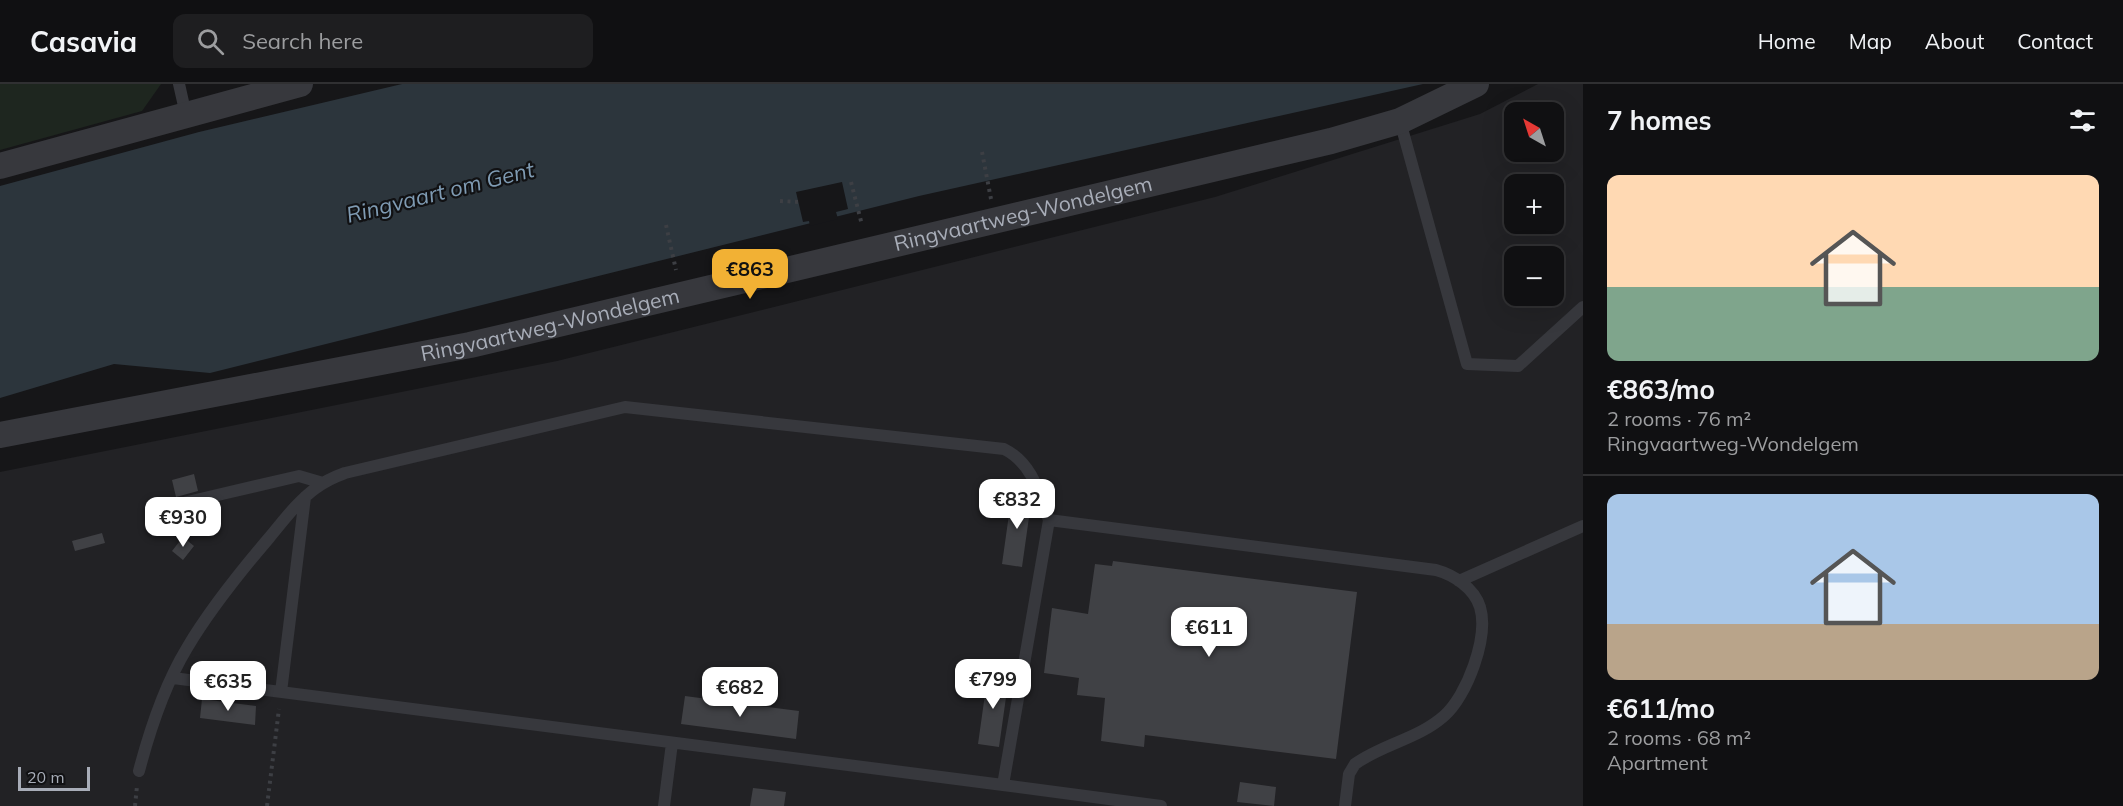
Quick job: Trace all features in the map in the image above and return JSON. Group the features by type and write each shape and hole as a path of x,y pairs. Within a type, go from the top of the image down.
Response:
{"street":[{"path":"0,166 300,84"},
{"name":"Ringvaartweg-Wondelgem","path":"0,435 470,345 1331,141 1401,121 1476,84"}],"lane":[{"path":"179,84 186,115"},
{"path":"1401,121 1467,364 1518,366 1583,307"},
{"path":"139,771 149,732 186,649 253,557 305,497 323,483 345,473 625,407 1004,449 1015,454 1034,478 1048,520 1003,785"},
{"path":"179,504 299,476 323,483"},
{"path":"281,692 305,497"},
{"path":"1048,520 1436,570 1459,580 1475,597 1481,616 1478,646 1465,691 1455,705 1434,724 1355,764 1349,774 1345,806"},
{"path":"1459,580 1583,526"},
{"path":"173,678 1161,806"},
{"path":"664,806 672,743"}],"path":[{"path":"982,152 992,202"},
{"path":"851,182 862,225"},
{"path":"780,201 800,201"},
{"path":"666,225 676,270"},
{"path":"267,806 281,692"}],"shaded area":[{"path":"0,84 161,84 142,111 0,150"},
{"path":"1538,84 1583,84 1583,806 0,806 0,472 557,361 1215,197 1480,114"}],"water":[{"name":"Ringvaart om Gent","path":"402,84 1423,84 919,196 210,373 114,364 0,398 0,186 199,132"}],"pier":[{"path":"842,182 848,209 836,212 838,219 810,226 809,221 803,222 796,192"}],"building":[{"path":"194,474 198,491 176,497 172,480"},
{"path":"1012,493 1032,496 1022,567 1002,564"},
{"path":"102,533 105,543 75,551 72,541"},
{"path":"183,537 194,546 183,560 172,551"},
{"path":"1113,561 1357,592 1336,759 1145,735 1144,747 1101,741 1105,698 1077,695 1079,678 1044,673 1052,608 1088,614 1095,564 1112,566"},
{"path":"988,673 1009,676 999,747 978,744"},
{"path":"685,696 799,711 796,739 681,724"},
{"path":"202,699 256,706 255,725 200,718"},
{"path":"1240,782 1276,787 1274,806 1237,802"},
{"path":"753,788 786,792 784,806 750,806"}]}
